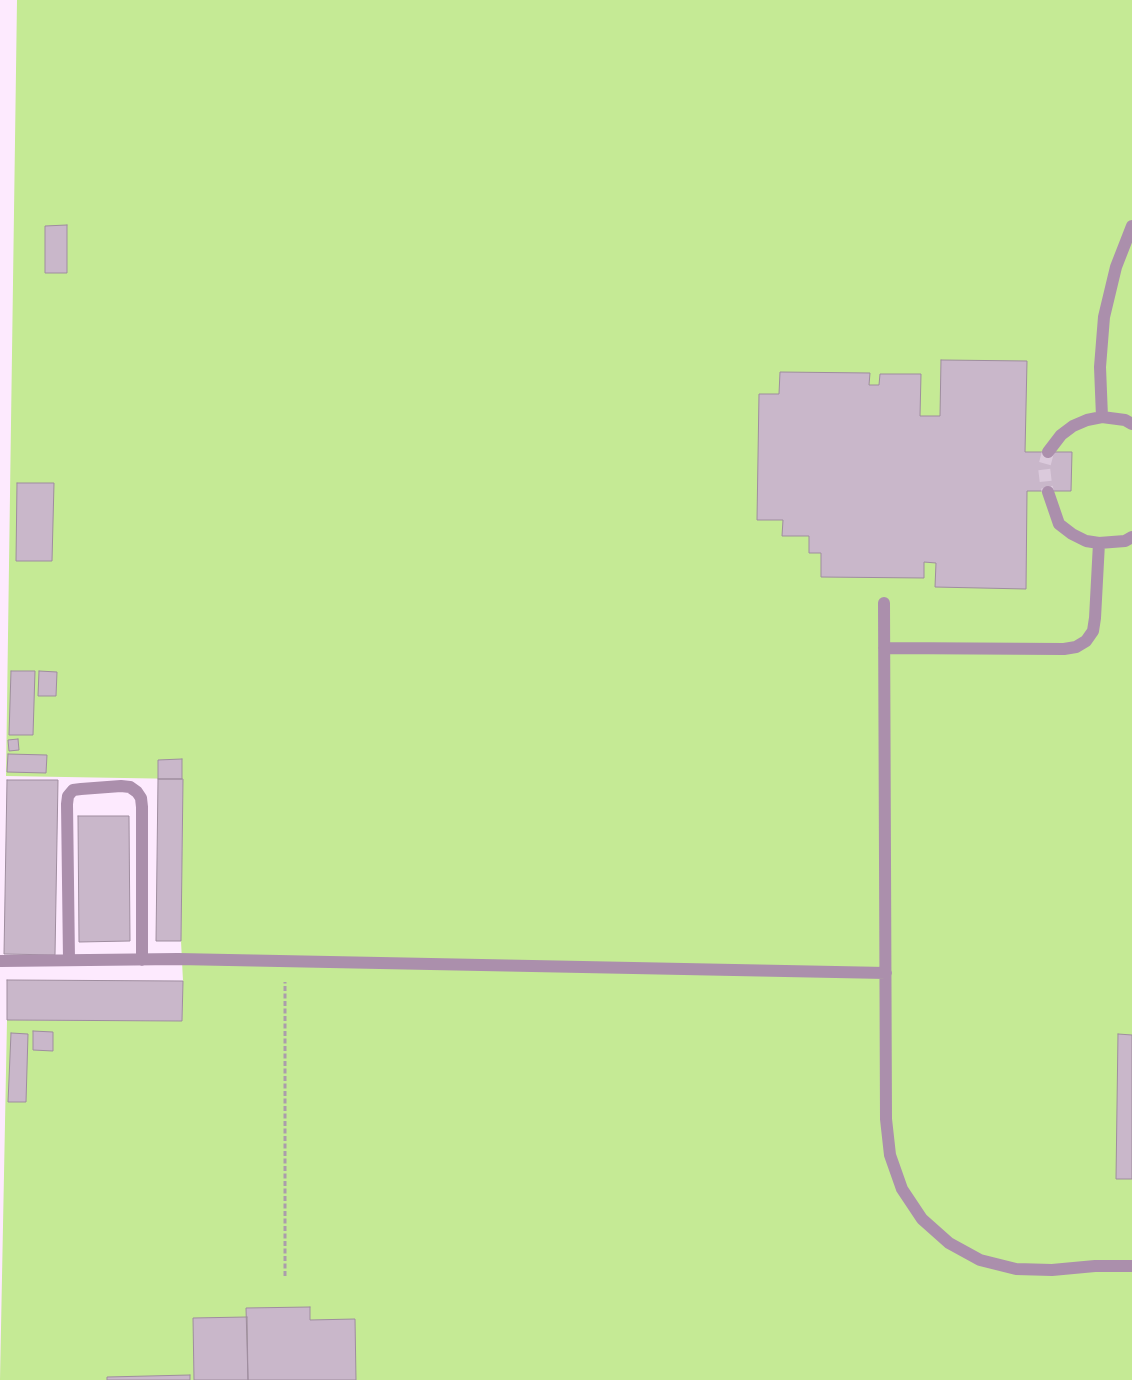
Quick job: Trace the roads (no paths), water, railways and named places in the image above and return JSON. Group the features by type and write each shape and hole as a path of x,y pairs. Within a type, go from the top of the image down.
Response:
{"street":[{"path":"1102,417 1100,367 1104,316 1116,267 1132,226"},
{"path":"1048,452 1061,435 1087,420 1102,417 1125,420 1132,424"},
{"path":"1048,492 1059,524 1079,538 1099,543 1126,541 1132,537"},
{"path":"884,648 1076,648 1086,641 1093,631 1099,543"},
{"path":"884,603 886,1118 890,1155 902,1189 922,1219 949,1243 980,1260 1016,1269 1052,1270 1095,1266 1132,1266"},
{"path":"69,960 68,796 74,790 121,786 130,787 141,798 142,960"},
{"path":"0,961 142,960 886,973"}],"tunnel":[{"path":"1048,452 1044,467 1048,492"}]}
